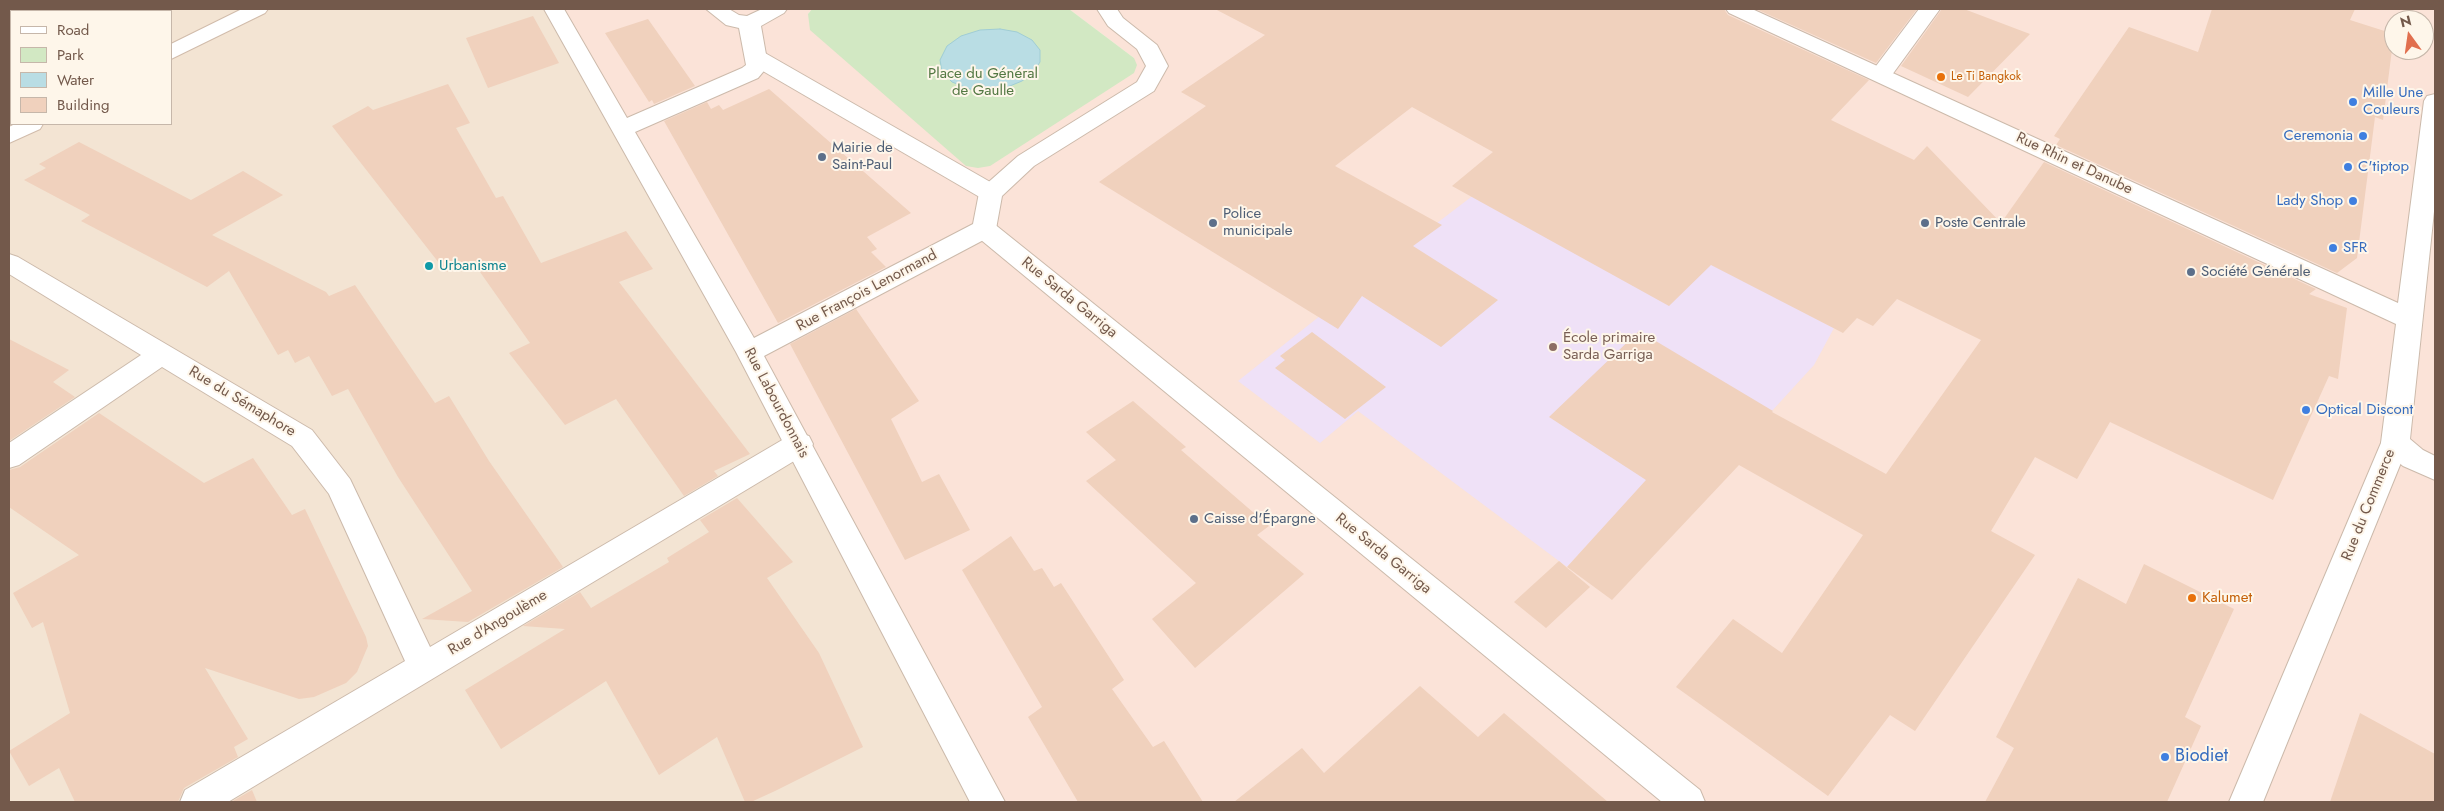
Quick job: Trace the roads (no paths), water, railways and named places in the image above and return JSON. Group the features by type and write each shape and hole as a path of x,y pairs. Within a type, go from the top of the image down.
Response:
{"street":[{"path":"172,52 258,9"},
{"name":"Rue Labourdonnais","path":"554,9 749,352 988,802"},
{"path":"716,9 733,21 750,23 777,9"},
{"path":"984,229 991,193 1026,161 1146,86 1157,66 1146,45 1114,22 1107,9"},
{"name":"Rue Rhin et Danube","path":"1736,9 1881,74 2411,320"},
{"path":"1881,74 1930,9"},
{"path":"622,129 750,73 758,66 750,34 750,23"},
{"path":"757,58 991,193"},
{"name":"Rue du Commerce","path":"2246,802 2395,443 2411,320 2435,101"},
{"path":"9,136 30,125"},
{"name":"Rue François Lenormand","path":"749,352 984,229"},
{"name":"Rue Sarda Garriga","path":"984,229 1688,802"},
{"name":"Rue du Sémaphore","path":"9,263 302,438 340,486 424,667"},
{"path":"9,457 162,354"},
{"path":"2395,443 2413,458 2435,469"},
{"name":"Rue d'Angoulème","path":"198,802 799,444"}],"water":[{"path":"1000,29 1017,32 1032,40 1040,50 1040,62 1033,73 1022,81 1005,88 987,90 970,89 952,82 942,72 940,60 947,46 961,36 980,30"}],"place":[{"name":"Le Ti Bangkok","path":"1941,77"},
{"name":"Mille Une Couleurs","path":"2353,102"},
{"name":"Ceremonia","path":"2363,136"},
{"name":"Mairie de Saint-Paul","path":"822,157"},
{"name":"C'tiptop","path":"2348,167"},
{"name":"Lady Shop","path":"2353,201"},
{"name":"Police municipale","path":"1213,223"},
{"name":"Poste Centrale","path":"1925,223"},
{"name":"SFR","path":"2333,248"},
{"name":"Urbanisme","path":"429,266"},
{"name":"Société Générale","path":"2191,272"},
{"name":"École primaire Sarda Garriga","path":"1553,347"},
{"name":"Optical Discont","path":"2306,410"},
{"name":"Caisse d'Épargne","path":"1194,519"},
{"name":"Kalumet","path":"2192,598"},
{"name":"Biodiet","path":"2165,757"}],"park label":[{"name":"Place du Général de Gaulle","path":"983,82"}]}
